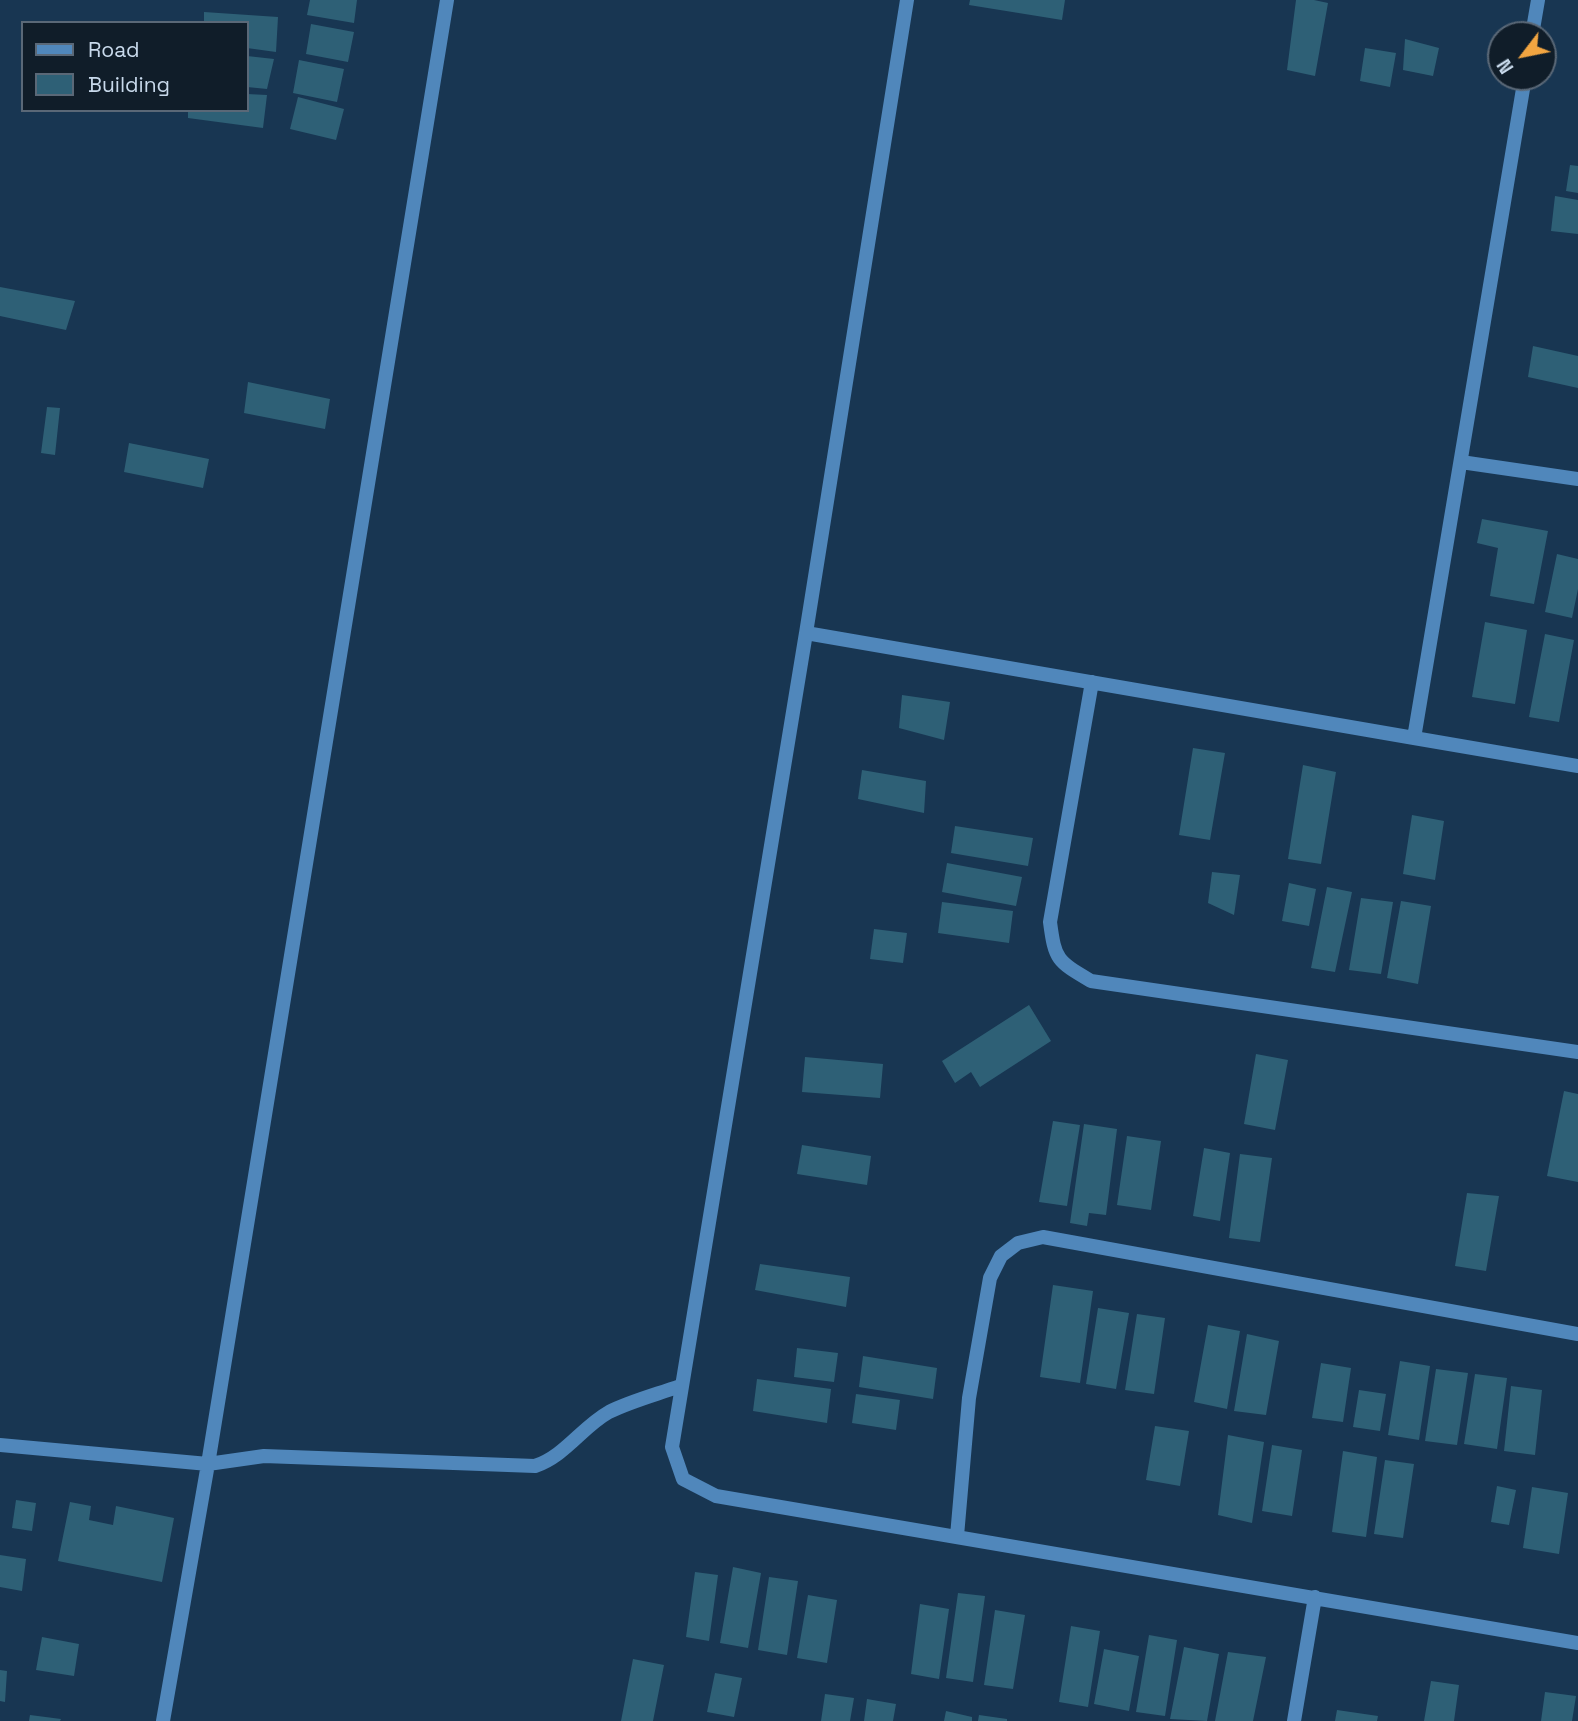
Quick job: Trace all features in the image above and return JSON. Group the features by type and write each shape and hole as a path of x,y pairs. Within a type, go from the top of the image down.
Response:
{"street":[{"path":"163,1721 208,1464 447,0"},
{"path":"907,0 806,633 680,1386 672,1447 683,1479 716,1496 1578,1643"},
{"path":"1534,21 1538,0"},
{"path":"1414,738 1523,91"},
{"path":"1461,462 1578,479"},
{"path":"806,633 1578,766"},
{"path":"1091,682 1050,922 1054,951 1067,967 1091,981 1578,1052"},
{"path":"957,1536 969,1398 990,1278 1001,1256 1018,1243 1043,1237 1578,1334"},
{"path":"0,1445 208,1464 264,1455 535,1466 554,1457 609,1413 680,1386"},
{"path":"1294,1721 1315,1597"}],"building":[{"path":"310,0 357,0 354,23 307,15"},
{"path":"970,0 1065,0 1062,20 969,5"},
{"path":"1296,0 1328,3 1315,76 1287,70"},
{"path":"204,12 278,17 276,52 248,48 248,21 204,21"},
{"path":"311,24 354,32 348,62 306,54"},
{"path":"1405,39 1439,48 1433,76 1403,70"},
{"path":"1365,48 1396,53 1390,87 1360,81"},
{"path":"248,56 274,59 267,89 248,87"},
{"path":"299,60 344,69 337,102 293,93"},
{"path":"248,94 267,95 263,128 188,118 188,112 248,112"},
{"path":"298,97 344,109 336,140 290,129"},
{"path":"1570,165 1578,166 1578,193 1566,191"},
{"path":"1555,196 1578,200 1578,234 1551,231"},
{"path":"0,287 75,301 66,330 0,316"},
{"path":"1533,346 1578,356 1578,388 1528,377"},
{"path":"248,382 330,399 325,429 244,413"},
{"path":"47,407 60,408 55,455 41,453"},
{"path":"129,443 209,459 203,488 124,472"},
{"path":"1482,519 1548,531 1534,604 1490,596 1498,548 1477,543"},
{"path":"1557,554 1578,559 1578,589 1572,618 1545,612"},
{"path":"1485,622 1527,630 1515,704 1472,697"},
{"path":"1545,634 1574,640 1559,722 1529,717"},
{"path":"902,695 950,702 944,740 899,728"},
{"path":"1193,748 1225,753 1210,840 1179,835"},
{"path":"1303,765 1336,772 1321,864 1288,859"},
{"path":"862,770 926,781 924,813 858,799"},
{"path":"1412,815 1444,821 1435,880 1403,874"},
{"path":"955,826 1033,838 1028,866 951,853"},
{"path":"947,863 1022,877 1016,906 942,892"},
{"path":"1212,872 1240,875 1234,915 1208,903"},
{"path":"1289,883 1316,889 1309,926 1282,921"},
{"path":"1327,887 1352,892 1335,972 1311,968"},
{"path":"1361,898 1393,902 1381,974 1349,970"},
{"path":"1401,901 1431,906 1418,984 1387,978"},
{"path":"942,902 1013,911 1009,943 938,933"},
{"path":"874,929 907,933 903,963 870,959"},
{"path":"1029,1005 1051,1041 980,1087 971,1072 955,1083 942,1061"},
{"path":"1256,1054 1288,1060 1275,1130 1244,1124"},
{"path":"805,1057 883,1064 880,1098 802,1092"},
{"path":"1564,1091 1578,1094 1578,1182 1547,1176"},
{"path":"1053,1121 1080,1125 1067,1206 1039,1202"},
{"path":"1084,1124 1117,1129 1106,1215 1089,1213 1087,1226 1070,1223"},
{"path":"1127,1136 1161,1141 1151,1210 1117,1205"},
{"path":"802,1145 871,1156 867,1185 797,1174"},
{"path":"1204,1148 1230,1153 1220,1221 1193,1216"},
{"path":"1240,1154 1272,1158 1260,1242 1229,1238"},
{"path":"1467,1193 1499,1196 1486,1271 1455,1266"},
{"path":"760,1264 850,1277 846,1307 755,1290"},
{"path":"1053,1285 1093,1291 1080,1383 1040,1377"},
{"path":"1098,1308 1129,1313 1116,1389 1086,1384"},
{"path":"1137,1314 1165,1318 1154,1394 1125,1390"},
{"path":"1208,1325 1240,1331 1227,1409 1194,1402"},
{"path":"1247,1334 1279,1341 1266,1415 1234,1411"},
{"path":"797,1348 838,1353 834,1382 794,1377"},
{"path":"863,1356 937,1368 933,1399 859,1387"},
{"path":"1400,1361 1430,1366 1419,1440 1388,1435"},
{"path":"1321,1363 1351,1368 1343,1422 1312,1418"},
{"path":"1436,1369 1468,1373 1457,1445 1425,1441"},
{"path":"1475,1374 1507,1378 1497,1449 1464,1444"},
{"path":"757,1379 831,1389 827,1423 753,1411"},
{"path":"1511,1386 1542,1390 1535,1455 1504,1451"},
{"path":"1359,1390 1386,1394 1380,1431 1353,1427"},
{"path":"856,1394 900,1400 896,1430 852,1423"},
{"path":"1155,1426 1189,1431 1180,1486 1146,1480"},
{"path":"1228,1435 1264,1442 1252,1523 1218,1515"},
{"path":"1272,1445 1302,1450 1292,1516 1262,1511"},
{"path":"1343,1451 1377,1457 1366,1537 1332,1532"},
{"path":"1385,1460 1414,1464 1403,1538 1374,1534"},
{"path":"1497,1486 1516,1490 1509,1525 1491,1522"},
{"path":"1532,1487 1568,1493 1559,1554 1523,1548"},
{"path":"16,1500 36,1503 32,1531 12,1528"},
{"path":"70,1502 91,1506 89,1520 113,1525 116,1506 174,1518 162,1582 58,1561"},
{"path":"0,1555 26,1559 22,1591 0,1587"},
{"path":"733,1567 761,1573 748,1648 720,1643"},
{"path":"695,1572 718,1575 709,1641 686,1637"},
{"path":"769,1577 798,1581 787,1655 758,1650"},
{"path":"958,1593 985,1596 973,1682 946,1678"},
{"path":"808,1595 837,1600 827,1663 797,1658"},
{"path":"920,1604 949,1609 939,1679 911,1674"},
{"path":"995,1610 1025,1615 1013,1689 984,1685"},
{"path":"1071,1626 1100,1631 1088,1707 1059,1702"},
{"path":"1149,1635 1177,1640 1165,1716 1136,1712"},
{"path":"42,1637 79,1644 74,1676 36,1670"},
{"path":"1184,1647 1219,1654 1207,1721 1170,1719"},
{"path":"1104,1649 1139,1656 1129,1711 1094,1704"},
{"path":"1228,1652 1266,1657 1253,1721 1215,1721"},
{"path":"633,1659 664,1665 653,1721 621,1721"},
{"path":"0,1670 7,1671 5,1702 0,1701"},
{"path":"715,1673 742,1678 734,1717 707,1712"},
{"path":"1431,1681 1459,1685 1454,1721 1424,1721"},
{"path":"1545,1692 1576,1696 1572,1721 1541,1721"},
{"path":"825,1694 854,1698 850,1721 821,1721"},
{"path":"867,1699 896,1704 893,1721 864,1721"},
{"path":"1337,1710 1378,1716 1377,1721 1335,1721"},
{"path":"946,1711 972,1717 972,1721 944,1721"},
{"path":"30,1715 61,1719 29,1721"},
{"path":"979,1715 1007,1719 1007,1721 978,1721"}]}
